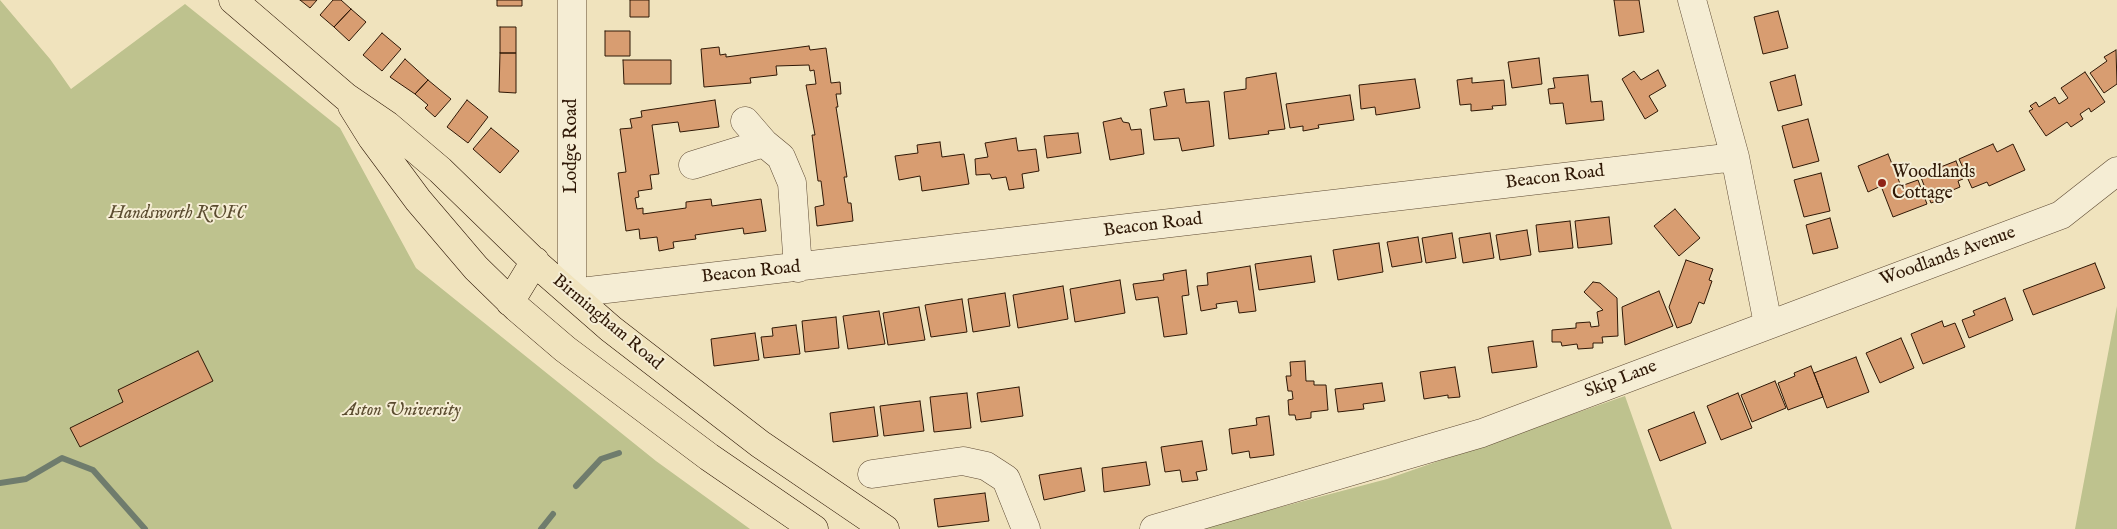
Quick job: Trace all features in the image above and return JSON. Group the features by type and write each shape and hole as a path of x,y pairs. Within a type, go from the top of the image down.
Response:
{"highway":[{"name":"Birmingham Road","path":"234,0 346,97 387,125 440,170 535,262 611,329 752,438 884,529"},
{"name":"Birmingham Road","path":"346,97 372,138 418,200 476,268 510,302 587,365 710,457 814,529"},
{"path":"510,302 535,262"},
{"path":"587,365 611,329"}],"street":[{"name":"Lodge Road","path":"572,0 572,293"},
{"path":"1692,0 1735,156 1768,324"},
{"path":"745,121 764,143 781,157 792,183 798,268"},
{"path":"692,164 764,143"},
{"name":"Beacon Road","path":"572,293 798,268 1735,156"},
{"name":"Woodlands Avenue","path":"1768,324 2061,216 2117,171"},
{"name":"Skip Lane","path":"1154,529 1482,434 1768,324"},
{"path":"872,474 963,461 986,466 1006,478 1026,529"}],"green space":[{"path":"0,0 50,59 71,89 185,4 340,128 416,268 656,461 750,529 0,529"},
{"path":"2117,306 2117,529 2075,529"},
{"path":"1625,396 1672,529 1198,529 1387,479"}],"building":[{"path":"300,0 317,0 310,8"},
{"path":"333,0 341,0 351,9 334,27 320,15"},
{"path":"497,0 522,0 522,6 497,6"},
{"path":"630,0 649,0 649,17 630,17"},
{"path":"1614,0 1639,0 1644,32 1619,36"},
{"path":"351,9 366,22 349,41 334,27"},
{"path":"1778,11 1788,48 1763,54 1754,17"},
{"path":"500,27 516,27 516,53 500,53"},
{"path":"605,31 630,31 630,56 605,56"},
{"path":"382,33 401,49 382,71 363,55"},
{"path":"809,46 810,50 826,48 831,83 840,82 841,94 836,94 838,107 836,107 847,177 844,177 848,203 851,203 853,221 817,226 815,207 824,205 821,181 818,181 812,135 815,135 806,85 816,84 814,70 810,71 809,65 776,66 777,75 750,78 751,83 704,87 701,49 719,47 720,55 726,54 726,57"},
{"path":"2116,50 2117,84 2104,93 2090,73 2107,61 2104,57"},
{"path":"500,53 516,53 516,93 499,92"},
{"path":"1539,58 1542,84 1512,88 1508,62"},
{"path":"405,59 428,80 415,94 390,77"},
{"path":"623,60 671,60 671,84 624,84"},
{"path":"1658,70 1666,86 1649,96 1658,111 1645,119 1622,79 1634,71 1641,80"},
{"path":"2085,72 2105,102 2091,112 2089,108 2080,114 2083,119 2071,127 2067,122 2046,136 2029,111 2033,109 2030,106 2036,102 2039,107 2055,97 2059,104 2068,98 2061,88"},
{"path":"1276,73 1285,129 1268,131 1269,134 1229,139 1224,92 1246,89 1246,78"},
{"path":"1588,75 1591,102 1602,101 1604,120 1566,124 1563,103 1550,104 1548,89 1555,88 1553,78"},
{"path":"1795,75 1802,105 1778,111 1770,82"},
{"path":"1472,78 1472,83 1504,80 1506,105 1492,106 1493,109 1471,111 1471,104 1460,105 1457,80"},
{"path":"1415,79 1420,108 1376,115 1375,107 1361,109 1359,85"},
{"path":"428,80 451,99 435,117 425,108 428,105 415,94"},
{"path":"1184,89 1186,103 1209,101 1214,146 1182,151 1179,138 1154,140 1150,109 1167,106 1164,92"},
{"path":"1350,95 1354,120 1318,125 1319,128 1303,131 1303,126 1290,128 1286,104"},
{"path":"467,100 488,117 468,143 447,127"},
{"path":"715,100 719,127 680,132 678,122 652,125 659,174 650,175 652,189 638,191 639,197 635,198 637,209 643,208 643,214 686,208 686,202 711,199 712,206 761,199 766,231 744,234 743,228 695,235 696,239 673,242 674,248 659,251 657,237 640,239 639,229 626,231 618,173 626,172 620,129 632,128 630,119 642,117 641,111"},
{"path":"1121,118 1123,122 1129,123 1131,130 1141,129 1144,154 1110,160 1103,122"},
{"path":"1808,119 1819,161 1793,168 1782,126"},
{"path":"491,128 519,151 500,173 473,149"},
{"path":"1078,133 1081,153 1047,158 1044,136"},
{"path":"1016,138 1018,151 1036,149 1039,171 1022,174 1024,188 1009,190 1006,177 992,179 990,174 976,175 975,159 988,157 985,143"},
{"path":"940,142 942,157 964,154 969,184 922,191 920,176 899,180 895,156 918,153 917,145"},
{"path":"1993,144 1997,152 2013,144 2025,170 1989,186 1987,182 1972,188 1959,159"},
{"name":"Woodlands Cottage","path":"1888,154 1901,186 1918,180 1927,204 1893,217 1881,186 1868,192 1858,166"},
{"path":"1956,161 1963,179 1958,181 1960,187 1948,192 1949,196 1931,203 1920,175"},
{"path":"1821,173 1830,211 1804,217 1794,180"},
{"path":"1675,209 1700,238 1679,256 1654,226"},
{"path":"1609,217 1612,244 1578,248 1575,221"},
{"path":"1830,218 1838,248 1813,254 1806,225"},
{"path":"1570,221 1573,248 1539,252 1536,225"},
{"path":"1527,230 1531,255 1500,260 1496,235"},
{"path":"1452,233 1456,258 1426,263 1422,238"},
{"path":"1490,233 1494,258 1463,263 1459,238"},
{"path":"1418,237 1422,262 1392,267 1387,242"},
{"path":"1379,243 1383,272 1338,280 1333,250"},
{"path":"1311,256 1315,282 1259,290 1255,264"},
{"path":"1686,260 1713,269 1709,280 1712,281 1704,304 1699,302 1691,323 1677,328 1669,307"},
{"path":"2095,263 2105,288 2033,315 2023,290"},
{"path":"1250,266 1256,311 1239,313 1237,301 1216,304 1217,308 1201,311 1197,286 1208,285 1207,273"},
{"path":"1186,270 1189,295 1182,296 1187,334 1164,337 1158,297 1136,300 1133,284 1164,280 1163,274"},
{"path":"1120,280 1125,313 1075,322 1070,289"},
{"path":"1593,282 1600,283 1617,298 1618,336 1602,337 1603,343 1593,343 1593,348 1578,349 1577,344 1562,346 1561,342 1552,342 1552,330 1576,328 1576,323 1590,322 1591,327 1599,326 1597,312 1603,310 1584,292"},
{"path":"1063,286 1068,319 1018,328 1013,295"},
{"path":"1659,291 1673,326 1625,345 1622,307"},
{"path":"1005,293 1010,326 973,332 968,299"},
{"path":"2005,298 2013,320 1969,338 1962,320 1975,315 1973,311"},
{"path":"962,299 967,332 931,337 925,305"},
{"path":"919,307 925,340 888,345 883,313"},
{"path":"879,311 885,344 848,349 843,316"},
{"path":"836,317 839,348 805,352 802,321"},
{"path":"1942,321 1944,327 1955,323 1965,347 1923,364 1911,334"},
{"path":"796,325 800,354 764,358 761,337 773,336 772,328"},
{"path":"755,333 759,360 714,366 711,339"},
{"path":"1901,338 1914,368 1880,383 1866,353"},
{"path":"1533,341 1537,367 1492,373 1488,347"},
{"path":"198,351 213,381 80,447 70,428 123,402 118,390"},
{"path":"1856,357 1869,392 1827,408 1814,373"},
{"path":"1305,361 1306,381 1314,381 1314,385 1326,385 1328,410 1311,412 1311,418 1296,420 1295,415 1289,415 1288,400 1293,399 1292,391 1288,391 1286,376 1291,376 1290,362"},
{"path":"1811,366 1823,397 1788,410 1778,383 1795,376 1794,373"},
{"path":"1455,367 1460,397 1448,398 1448,395 1424,399 1420,372"},
{"path":"1775,381 1786,408 1752,422 1741,395"},
{"path":"1382,383 1385,401 1363,404 1364,409 1338,412 1335,389"},
{"path":"1019,387 1023,416 981,422 977,393"},
{"path":"967,393 971,428 934,432 930,397"},
{"path":"1738,393 1752,428 1721,440 1707,406"},
{"path":"920,401 924,431 884,436 880,406"},
{"path":"874,407 878,436 833,442 830,413"},
{"path":"1694,412 1706,443 1660,461 1648,430"},
{"path":"1269,416 1274,455 1250,458 1249,451 1232,454 1229,429 1257,425 1256,418"},
{"path":"1202,441 1207,470 1196,472 1198,480 1182,482 1180,470 1165,472 1161,447"},
{"path":"1146,462 1150,485 1104,492 1102,468"},
{"path":"1081,468 1085,491 1044,500 1039,475"},
{"path":"985,493 989,521 938,527 934,499"}],"waterway":[{"path":"576,486 601,459 619,453"},
{"path":"0,483 26,479 62,458 93,470 145,529"},
{"path":"541,529 553,514"}],"place":[{"name":"Woodlands Cottage","path":"1882,183"}],"park label":[{"name":"Handsworth RUFC","path":"177,214"},
{"name":"Aston University","path":"402,411"}]}
